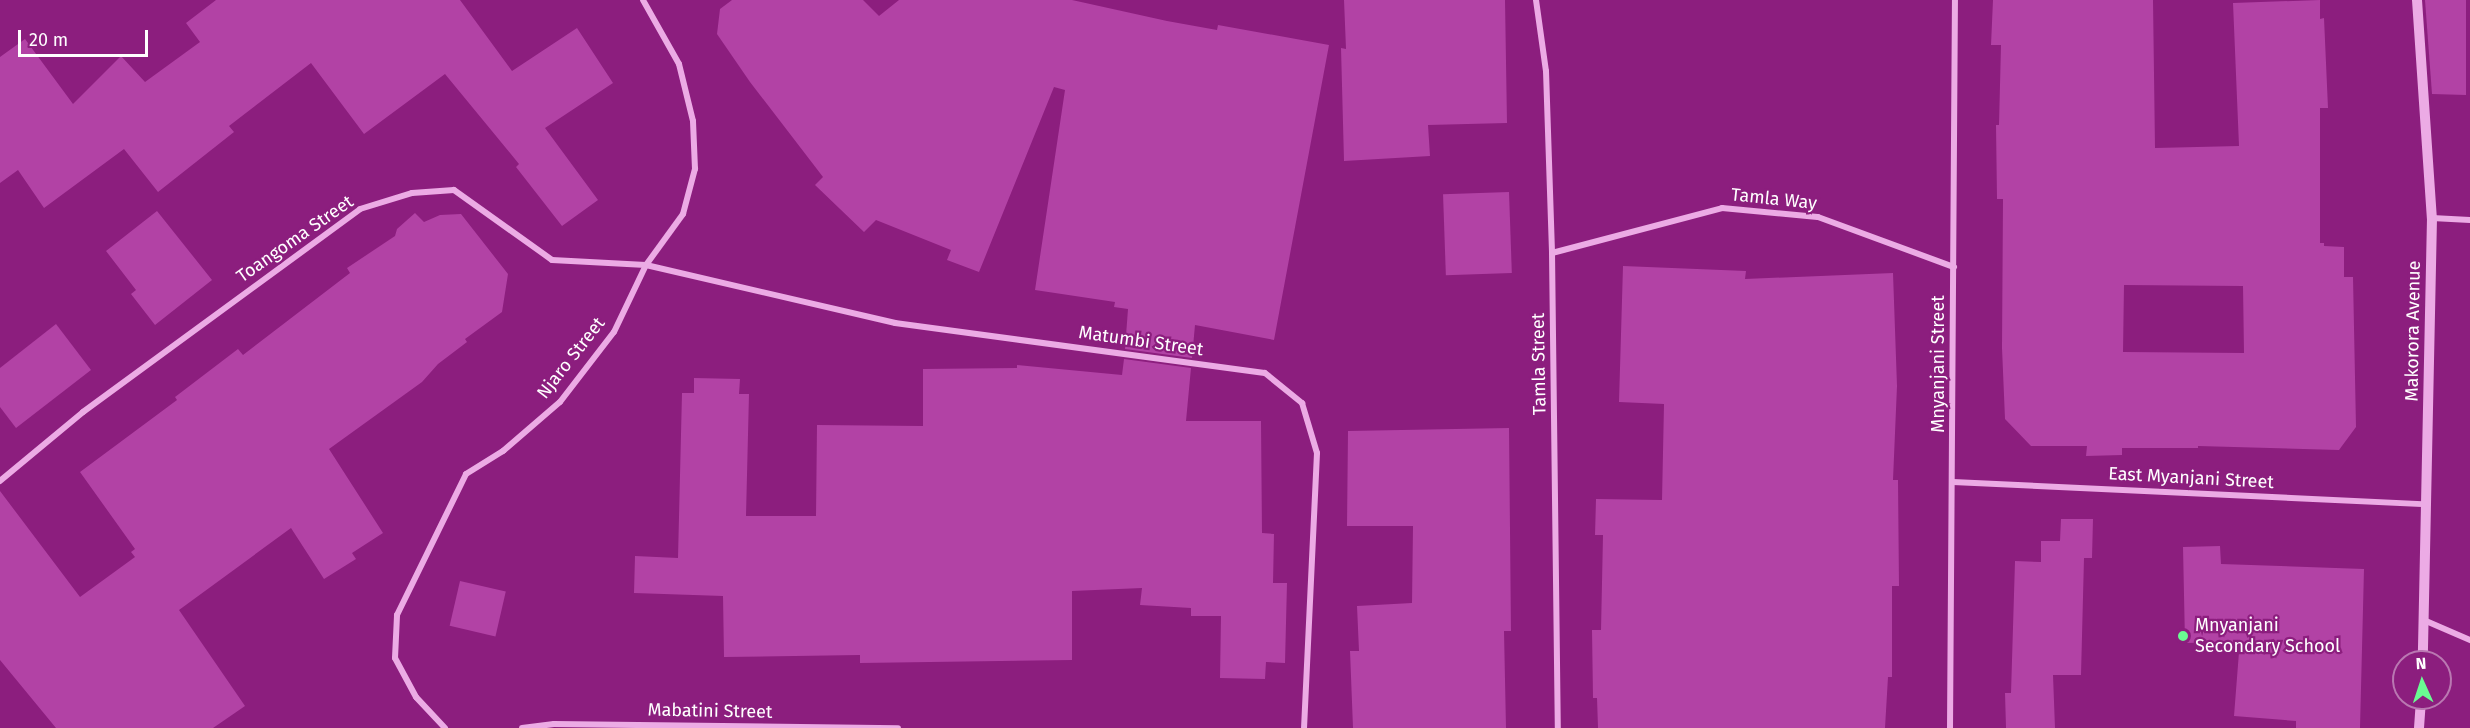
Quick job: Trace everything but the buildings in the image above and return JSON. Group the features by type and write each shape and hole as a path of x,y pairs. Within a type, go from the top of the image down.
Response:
{"street":[{"name":"Njaro Street","path":"445,728 416,698 395,658 397,615 466,474 503,451 560,402 614,332 646,265 683,214 695,169 693,121 679,64 645,0"},
{"name":"Tamla Street","path":"1536,0 1546,71 1552,253 1558,728"},
{"name":"Mnyanjani Street","path":"1950,728 1955,0"},
{"name":"Makorora Avenue","path":"2417,0 2432,218 2424,650"},
{"name":"Toangoma Street","path":"0,481 83,412 360,209 412,193 454,190 552,260 646,265"},
{"name":"Tamla Way","path":"1552,253 1722,208 1818,217 1954,267"},
{"path":"2432,218 2470,220"},
{"name":"Matumbi Street","path":"646,265 895,323 1265,373 1302,403 1317,453 1304,728"},
{"name":"East Myanjani Street","path":"1953,482 2427,504"},
{"path":"2426,621 2470,640"},
{"path":"2419,728 2420,710"},
{"name":"Mabatini Street","path":"522,728 554,724 898,728"}],"place":[{"name":"Mnyanjani Secondary School","path":"2183,636"}]}
